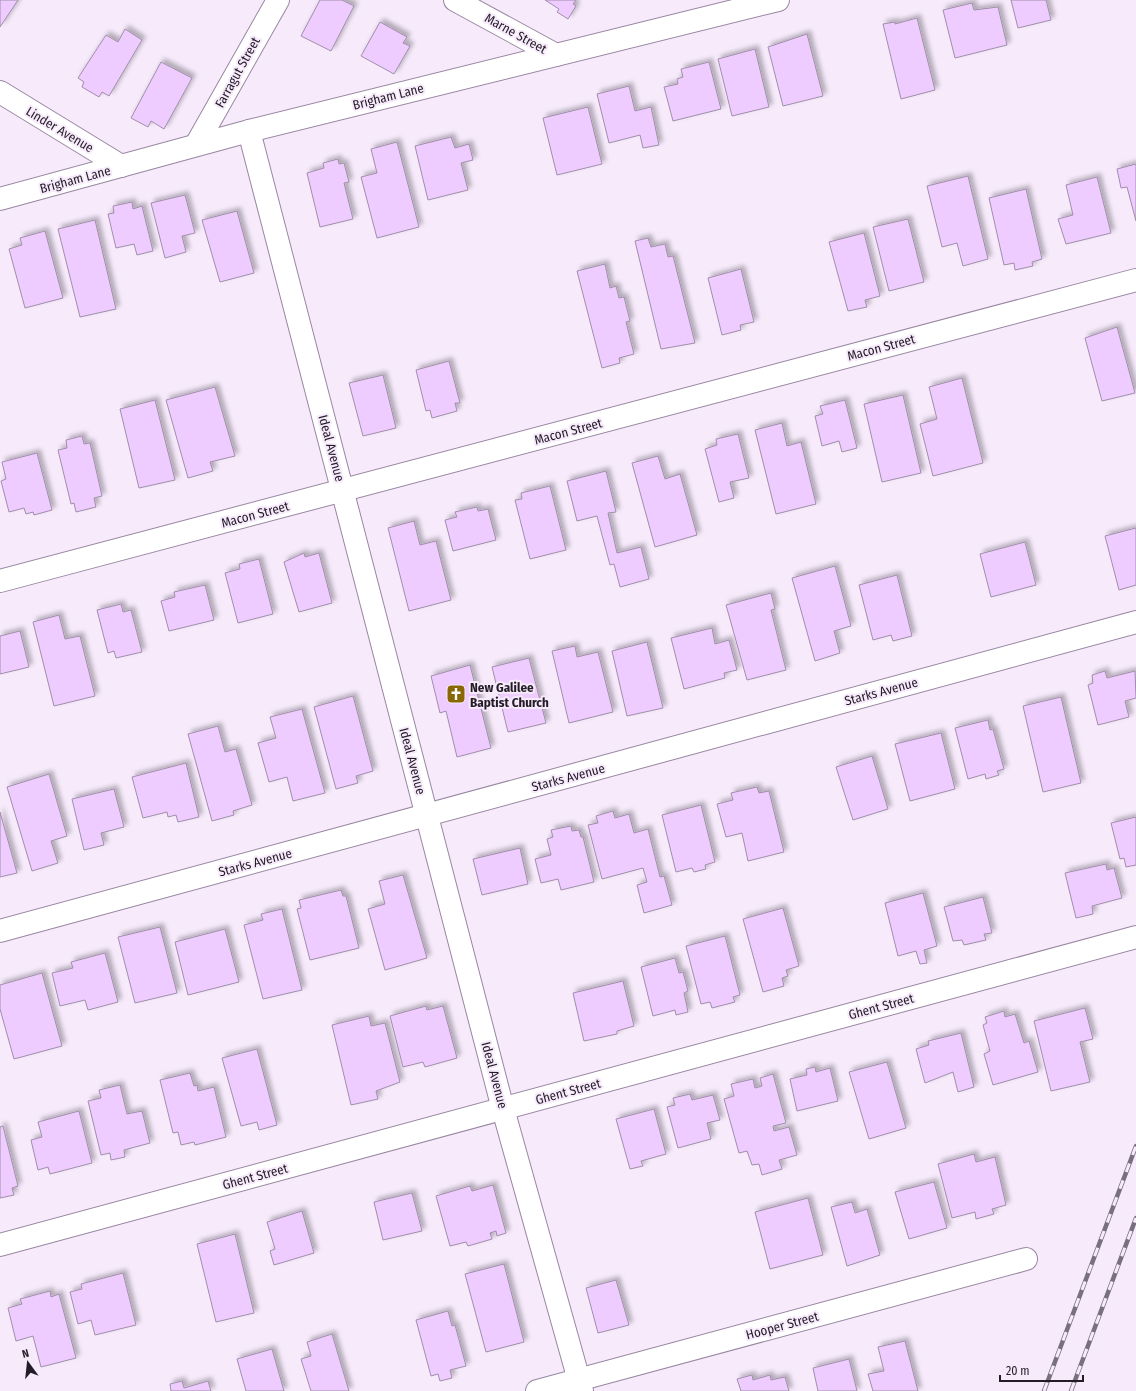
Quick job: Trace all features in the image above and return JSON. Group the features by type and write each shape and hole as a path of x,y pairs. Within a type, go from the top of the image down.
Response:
{"street":[{"name":"Farragut Street","path":"196,145 278,0"},
{"name":"Marne Street","path":"455,0 556,55"},
{"name":"Brigham Lane","path":"0,199 249,131 778,0"},
{"name":"Linder Avenue","path":"0,92 121,166"},
{"name":"Ideal Avenue","path":"249,131 503,1109 580,1385"},
{"name":"Macon Street","path":"0,581 1136,280"},
{"name":"Starks Avenue","path":"0,931 1136,622"},
{"name":"Ghent Street","path":"0,1245 1136,937"},
{"name":"Hooper Street","path":"537,1391 580,1385 1026,1259"}],"building":[{"path":"0,0 18,0 0,27"},
{"path":"320,0 342,0 354,6 331,51 301,36"},
{"path":"545,0 576,0 573,4 576,6 568,19 557,12 559,9"},
{"path":"1011,0 1046,0 1051,20 1018,28"},
{"path":"972,3 974,10 998,7 1007,45 955,58 943,10"},
{"path":"917,18 935,90 901,99 883,24 895,22 895,24"},
{"path":"380,22 407,37 403,43 410,46 394,74 361,56"},
{"path":"125,29 142,40 109,96 102,92 99,97 82,87 84,82 78,78 106,35 118,42"},
{"path":"807,34 823,96 783,106 768,47"},
{"path":"755,49 769,107 732,116 718,59"},
{"path":"161,62 192,78 164,129 151,121 148,127 131,118"},
{"path":"709,62 721,109 673,121 664,87 678,84 677,79 683,77 681,69"},
{"path":"629,86 635,111 651,107 659,145 643,148 640,135 609,143 597,94"},
{"path":"588,107 602,164 557,175 543,118"},
{"path":"451,137 455,148 469,144 473,160 461,163 468,190 428,200 415,146"},
{"path":"397,142 419,227 377,238 361,177 377,173 371,149"},
{"path":"338,159 339,164 344,163 349,182 344,183 353,219 320,227 307,173 324,168 323,163"},
{"path":"1136,164 1136,221 1127,187 1121,188 1117,169"},
{"path":"968,176 988,259 963,266 957,243 942,247 927,186"},
{"path":"1097,177 1111,233 1066,244 1058,219 1073,215 1066,185"},
{"path":"1026,189 1042,259 1032,262 1033,266 1015,270 1014,263 1004,265 989,198"},
{"path":"185,195 195,233 182,236 186,252 165,258 151,203"},
{"path":"132,202 133,209 142,206 153,251 137,255 134,244 116,248 108,214 114,213 113,206"},
{"path":"237,211 254,273 220,282 202,220"},
{"path":"908,219 924,282 889,291 873,227"},
{"path":"95,220 116,309 80,317 58,229"},
{"path":"45,231 63,298 25,308 9,249 22,245 20,238"},
{"path":"864,233 880,296 865,300 867,307 848,311 829,242"},
{"path":"648,238 651,247 665,244 668,257 673,256 695,343 661,349 635,241"},
{"path":"605,264 610,288 616,286 619,298 624,297 630,321 626,322 634,354 619,358 620,363 602,368 577,271"},
{"path":"741,269 754,322 740,325 741,330 722,335 708,278"},
{"path":"1117,327 1135,393 1102,401 1085,338"},
{"path":"449,361 460,403 455,403 457,411 432,418 430,410 426,411 416,370"},
{"path":"383,375 396,428 363,436 349,383"},
{"path":"962,378 983,463 933,476 920,424 937,419 929,387"},
{"path":"215,387 235,456 210,462 213,471 188,478 166,400"},
{"path":"903,395 921,473 882,482 864,404"},
{"path":"155,400 175,480 139,488 120,409"},
{"path":"845,400 857,448 842,452 839,441 822,446 815,416 823,414 820,406"},
{"path":"782,423 787,446 801,442 816,504 776,514 755,430"},
{"path":"738,434 749,478 730,482 734,498 719,502 705,449 717,445 716,439"},
{"path":"82,436 84,444 90,443 102,496 94,498 96,507 76,512 74,503 71,504 58,450 67,448 66,440"},
{"path":"37,453 52,510 34,515 33,512 26,514 24,508 9,512 1,481 6,479 2,462"},
{"path":"658,456 665,479 680,474 697,535 655,547 632,463"},
{"path":"606,471 616,512 608,513 617,553 641,547 649,579 620,587 614,564 610,565 597,516 577,521 567,481"},
{"path":"550,486 566,550 530,559 515,500 522,499 521,493"},
{"path":"477,507 478,511 488,509 496,540 453,551 445,520 457,517 455,512"},
{"path":"414,521 420,545 436,541 451,600 409,611 388,528"},
{"path":"1136,528 1136,585 1119,590 1105,536"},
{"path":"1025,542 1036,585 991,597 980,554"},
{"path":"304,553 305,557 319,553 332,603 299,612 284,562"},
{"path":"259,559 273,614 238,623 225,573 240,569 239,564"},
{"path":"835,566 851,626 834,631 840,653 815,661 792,578"},
{"path":"897,575 912,636 893,641 891,635 873,640 859,585"},
{"path":"205,585 214,620 169,631 161,601 175,597 174,592"},
{"path":"771,593 775,609 771,610 786,670 747,680 726,605"},
{"path":"121,604 123,612 131,610 142,652 116,658 114,651 108,653 97,610"},
{"path":"59,615 65,639 80,636 95,696 54,706 33,622"},
{"path":"712,628 715,644 729,640 737,670 724,673 725,678 684,689 671,638"},
{"path":"20,631 29,667 0,674 0,636"},
{"path":"647,642 663,708 627,716 612,651"},
{"path":"575,646 577,657 598,652 613,712 569,723 552,651"},
{"path":"529,658 546,723 508,732 492,667"},
{"name":"New Galilee Baptist Church","path":"470,665 491,748 457,757 446,711 440,713 431,676"},
{"path":"1105,671 1107,678 1135,671 1136,698 1125,701 1129,717 1098,725 1088,685 1093,683 1092,675"},
{"path":"353,696 373,771 356,776 358,783 336,789 314,707"},
{"path":"1061,697 1081,783 1043,792 1023,706"},
{"path":"302,709 325,793 293,801 287,777 269,782 258,743 276,738 270,717"},
{"path":"988,720 990,730 993,729 1004,769 997,771 999,775 986,779 985,774 968,779 955,728"},
{"path":"218,726 225,752 236,749 252,805 233,811 234,815 212,821 188,734"},
{"path":"941,733 955,789 910,801 895,744"},
{"path":"872,756 888,809 853,820 836,767"},
{"path":"186,763 199,817 178,822 176,815 168,817 167,812 143,818 132,777"},
{"path":"49,774 67,836 51,841 58,863 32,871 7,787"},
{"path":"757,787 759,793 769,791 784,852 748,861 742,833 726,837 717,804 733,800 731,793"},
{"path":"114,789 124,827 101,833 104,845 84,850 72,799"},
{"path":"701,805 715,862 705,865 706,869 694,872 692,868 676,872 662,815"},
{"path":"613,811 615,818 629,814 634,833 648,829 660,877 664,876 672,905 644,913 637,885 647,882 643,868 602,879 588,825 598,823 596,816"},
{"path":"0,812 17,873 0,877"},
{"path":"1136,817 1136,865 1126,867 1124,858 1120,859 1111,823"},
{"path":"571,826 572,831 579,830 581,837 583,837 594,882 561,890 558,879 541,883 535,859 551,855 547,839 553,837 551,830"},
{"path":"520,848 528,884 482,895 473,859"},
{"path":"1106,864 1107,870 1114,868 1122,898 1092,906 1093,914 1076,918 1065,873"},
{"path":"403,875 427,958 385,970 368,909 385,904 379,881"},
{"path":"341,890 343,896 346,896 359,948 310,960 297,909 301,908 299,900"},
{"path":"923,893 937,946 924,950 927,963 920,964 916,951 898,956 885,903"},
{"path":"983,897 992,933 984,934 986,940 964,945 962,940 953,941 944,907"},
{"path":"783,908 799,966 786,970 788,976 782,978 784,986 763,992 743,919"},
{"path":"282,909 302,990 263,999 244,925 263,920 261,914"},
{"path":"160,927 177,993 135,1003 118,937"},
{"path":"225,929 239,982 188,995 175,942"},
{"path":"725,936 740,995 733,997 735,1002 712,1008 710,1002 701,1004 686,946"},
{"path":"105,953 118,1002 88,1010 85,1000 60,1006 52,973 73,968 71,962"},
{"path":"675,958 679,973 683,972 688,991 684,993 688,1012 676,1015 675,1010 653,1016 641,967"},
{"path":"42,973 62,1046 14,1059 0,1009 0,985"},
{"path":"623,981 634,1026 617,1031 617,1034 584,1041 573,993"},
{"path":"426,1006 427,1010 443,1006 457,1058 425,1067 423,1062 403,1067 390,1016"},
{"path":"1085,1008 1093,1039 1080,1042 1090,1082 1051,1091 1034,1021"},
{"path":"1004,1011 1005,1017 1015,1014 1024,1043 1029,1041 1038,1072 993,1085 984,1054 990,1051 983,1025 987,1023 985,1017"},
{"path":"369,1016 371,1026 385,1023 400,1082 376,1091 378,1099 351,1105 332,1025"},
{"path":"961,1033 974,1087 958,1092 953,1072 925,1083 916,1049 929,1045 928,1041"},
{"path":"257,1049 277,1125 259,1130 257,1122 241,1126 222,1058"},
{"path":"887,1062 906,1128 869,1139 849,1072"},
{"path":"815,1067 816,1072 830,1068 838,1101 797,1111 790,1079 807,1075 806,1069"},
{"path":"190,1073 194,1086 197,1085 198,1091 214,1087 226,1137 195,1145 194,1142 181,1145 178,1132 173,1133 160,1080"},
{"path":"773,1074 786,1123 773,1126 774,1131 789,1127 797,1155 779,1160 782,1169 762,1175 759,1164 752,1165 747,1151 739,1153 724,1099 734,1096 731,1084 753,1079 755,1088 762,1086 760,1078"},
{"path":"120,1085 127,1114 142,1111 150,1143 124,1150 125,1157 111,1160 110,1153 101,1155 88,1101 101,1098 99,1090"},
{"path":"690,1094 692,1100 713,1095 720,1120 707,1123 711,1139 678,1148 667,1107 675,1105 673,1098"},
{"path":"654,1109 666,1154 641,1161 643,1166 630,1169 616,1119"},
{"path":"79,1111 92,1163 50,1174 48,1167 38,1170 31,1140 42,1137 38,1122"},
{"path":"3,1126 18,1186 12,1188 14,1195 0,1198 0,1127"},
{"path":"974,1154 976,1162 995,1157 1006,1205 992,1209 994,1214 976,1219 975,1212 952,1218 938,1164"},
{"path":"934,1182 947,1228 909,1239 895,1192"},
{"path":"493,1185 506,1233 497,1236 496,1231 490,1233 492,1239 468,1246 466,1242 450,1246 436,1196 470,1186 472,1191"},
{"path":"412,1193 422,1231 383,1240 374,1202"},
{"path":"808,1198 823,1255 770,1269 755,1212"},
{"path":"852,1202 855,1213 867,1209 880,1255 847,1266 831,1207"},
{"path":"302,1211 314,1253 274,1265 270,1251 275,1249 267,1222"},
{"path":"235,1234 254,1313 216,1322 197,1244"},
{"path":"504,1264 524,1342 486,1352 465,1274"},
{"path":"123,1273 136,1325 95,1335 91,1320 78,1324 70,1292 82,1289 81,1284"},
{"path":"616,1280 629,1325 598,1333 586,1288"},
{"path":"50,1291 51,1297 59,1294 76,1358 41,1367 33,1336 16,1341 8,1308 22,1304 20,1299"},
{"path":"448,1311 452,1326 455,1325 466,1366 450,1370 452,1378 440,1381 438,1374 431,1376 416,1320"},
{"path":"332,1334 349,1391 311,1391 301,1359 311,1356 307,1342"},
{"path":"905,1341 918,1391 873,1391 868,1374 884,1371 878,1347"},
{"path":"272,1349 284,1391 246,1391 237,1359"},
{"path":"849,1359 857,1391 818,1391 813,1368"},
{"path":"752,1375 753,1380 770,1375 771,1380 785,1377 789,1391 741,1391 737,1379"},
{"path":"182,1381 184,1388 208,1381 211,1391 171,1391 170,1384"}],"railway":[{"path":"1044,1391 1136,1146"},
{"path":"1071,1391 1136,1218"}],"place":[{"name":"New Galilee Baptist Church","path":"456,694"}]}
